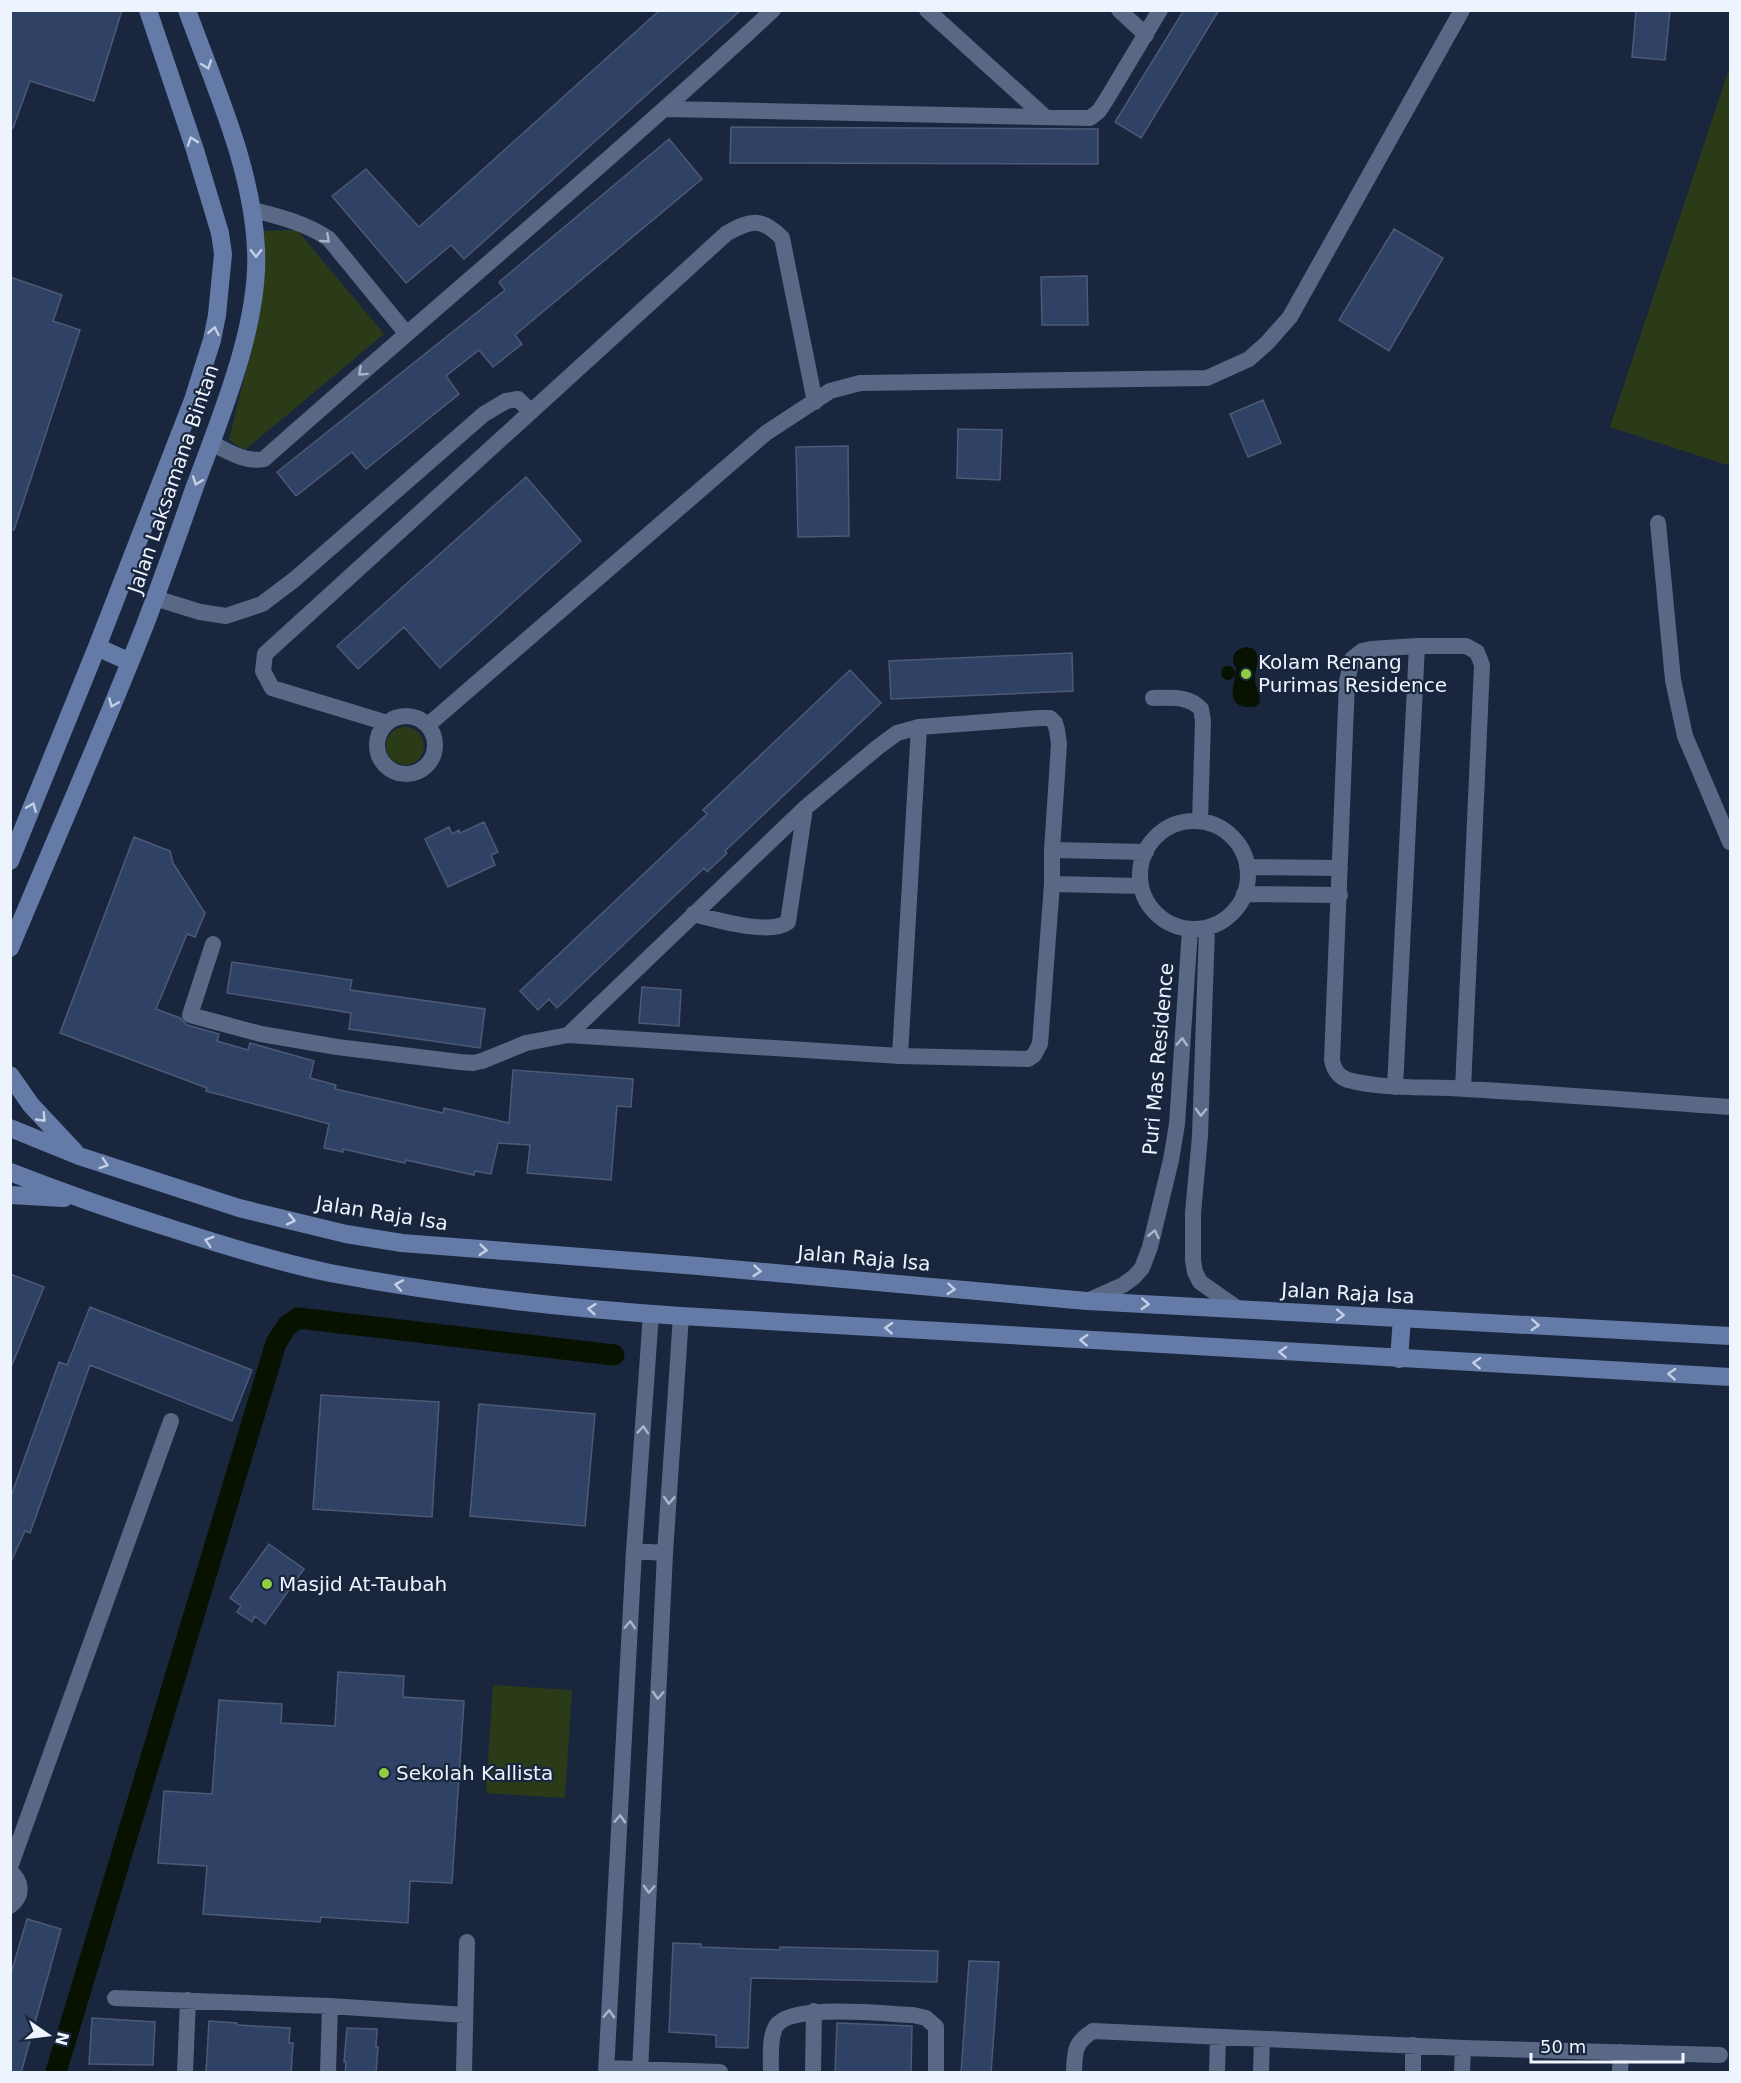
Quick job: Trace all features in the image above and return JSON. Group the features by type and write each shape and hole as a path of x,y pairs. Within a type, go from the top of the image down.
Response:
{"main road":[{"name":"Jalan Laksamana Bintan","path":"10,861 97,647 193,400 212,340 223,254 213,205 148,10"},
{"name":"Jalan Laksamana Bintan","path":"10,948 155,598 211,443 246,334 253,302 256,251 253,210 235,141 187,10"},
{"path":"97,647 130,662"},
{"path":"10,1075 31,1106 79,1156"},
{"name":"Jalan Raja Isa","path":"10,1128 79,1156 239,1208 346,1234 402,1243 698,1266 1088,1301 1731,1336"},
{"path":"10,1172 75,1198 246,1252 328,1272 516,1302 681,1316 1731,1377"},
{"path":"10,1196 75,1198"},
{"path":"1399,1359 1402,1318"}],"street":[{"path":"211,443 243,458 264,459 406,333 667,109 773,10"},
{"path":"927,10 1044,116"},
{"path":"1119,10 1146,35"},
{"path":"667,109 1044,116 1083,119 1099,111 1160,10"},
{"path":"428,725 766,433 830,391 860,383 1207,378 1249,359 1267,343 1290,316 1462,10"},
{"path":"253,210 316,230 329,240 406,333"},
{"path":"387,723 272,688 263,671 265,654 728,233 745,224 756,222 769,225 782,238 814,402"},
{"path":"155,598 200,612 226,616 262,604 295,579 484,414 506,401 518,399 531,412"},
{"path":"1658,523 1673,680 1685,736 1731,842"},
{"path":"1395,1087 1417,646"},
{"path":"1463,1089 1482,665 1477,652 1466,646 1371,649 1362,651 1352,659 1347,681 1332,1060 1334,1069 1346,1080 1395,1087 1463,1089 1731,1107"},
{"path":"1153,698 1181,698 1191,701 1201,709 1203,721 1200,821"},
{"path":"412,716 428,725 433,733 434,753 422,769 403,774 385,765 379,757 377,738 387,723 394,718 412,716"},
{"path":"213,944 190,1014 261,1035 337,1047 473,1063 526,1043 568,1035 900,1056 1028,1059 1034,1055 1040,1044 1052,884 1059,744 1055,723 1050,718 1040,718 919,727 897,733 805,808 568,1035"},
{"path":"900,1056 919,727"},
{"path":"693,914 756,927 779,927 788,922 805,808"},
{"path":"1200,821 1217,826 1232,836 1242,851 1248,881 1245,894 1230,916 1219,923 1198,928 1176,926 1159,916 1146,899 1141,886 1142,863 1146,852 1159,834 1178,823 1200,821"},
{"path":"1052,850 1146,852"},
{"path":"1247,867 1340,868"},
{"path":"1052,884 1141,886"},
{"path":"1245,894 1340,895"},
{"name":"Puri Mas Residence","path":"1088,1301 1123,1285 1134,1277 1142,1268 1150,1247 1171,1160 1177,1124 1198,928"},
{"name":"Puri Mas Residence","path":"1198,928 1200,1136 1193,1213 1193,1260 1200,1282 1240,1310"},
{"path":"651,1314 634,1551 607,2070 720,2073"},
{"path":"640,2071 665,1553 681,1316"},
{"path":"10,1906 18,1898 20,1882 10,1869 171,1421"},
{"path":"634,1551 665,1553"},
{"path":"464,2073 467,1942"},
{"path":"115,1998 330,2006 465,2015"},
{"path":"185,2073 188,2000"},
{"path":"328,2073 330,2006"},
{"path":"771,2073 773,2032 776,2025 792,2014 814,2011 913,2015 926,2018 936,2027 936,2073"},
{"path":"813,2073 814,2011"},
{"path":"1074,2073 1075,2051 1081,2039 1093,2031 1463,2048 1720,2055"},
{"path":"1217,2073 1218,2038"},
{"path":"1261,2073 1262,2039"},
{"path":"1413,2045 1413,2073"},
{"path":"1462,2073 1463,2048"},
{"path":"1620,2073 1621,2052"}],"green space":[{"path":"1730,66 1730,466 1610,427"},
{"path":"297,230 384,334 245,450 229,440 255,333 262,231"},
{"path":"405,727 418,733 424,746 418,759 405,765 392,759 386,746 392,733"},
{"path":"493,1685 572,1690 565,1798 486,1793"}],"shaded area":[{"name":"Kolam Renang Purimas Residence","path":"1247,647 1253,649 1258,656 1255,680 1260,700 1259,704 1254,707 1244,707 1238,704 1233,695 1236,668 1233,657 1236,652"},
{"name":"Kolam Renang Purimas Residence","path":"1228,666 1233,668 1235,673 1233,678 1228,680 1223,678 1221,673 1223,668"}],"building":[{"path":"10,10 122,10 94,101 30,81 13,128 10,128"},
{"path":"660,10 741,10 464,259 451,245 406,283 332,196 366,169 419,227"},
{"path":"1184,10 1219,10 1141,138 1115,122"},
{"path":"1636,10 1670,10 1665,60 1632,57"},
{"path":"731,127 1098,129 1098,164 730,163"},
{"path":"669,139 702,179 515,335 522,344 493,367 479,350 446,376 459,394 366,469 352,452 296,496 277,472 505,290 499,282"},
{"path":"1394,229 1443,258 1389,351 1339,320"},
{"path":"1087,276 1088,325 1042,325 1041,277"},
{"path":"10,277 62,295 53,321 80,330 14,530 10,530"},
{"path":"1263,400 1281,443 1248,457 1230,414"},
{"path":"958,429 1002,430 1000,480 957,478"},
{"path":"848,446 849,536 798,537 796,447"},
{"path":"526,477 581,541 440,668 404,627 358,669 337,646"},
{"path":"1072,653 1073,691 891,699 889,661"},
{"path":"850,670 881,703 725,851 727,853 707,872 704,868 557,1008 549,999 538,1010 520,991 707,814 703,810"},
{"path":"484,822 498,852 491,855 495,865 448,887 425,839 449,827 452,834 459,830 460,833"},
{"path":"134,837 170,851 173,863 205,913 195,937 187,934 156,1009 180,1018 187,1025 219,1034 217,1041 248,1050 250,1043 314,1061 310,1078 336,1085 335,1089 443,1113 444,1108 509,1123 513,1070 633,1079 631,1107 617,1106 611,1180 527,1173 530,1145 498,1143 491,1174 475,1171 474,1175 406,1160 405,1163 343,1149 343,1152 324,1148 329,1124 206,1091 207,1088 60,1033"},
{"path":"232,962 352,980 350,990 485,1009 480,1048 349,1029 351,1013 227,993"},
{"path":"642,987 681,990 679,1026 639,1023"},
{"path":"10,1274 44,1287 12,1365 10,1365"},
{"path":"90,1307 252,1370 232,1421 90,1365 30,1533 25,1531 10,1564 10,1499 59,1362 67,1365"},
{"path":"321,1395 439,1402 432,1517 313,1509"},
{"path":"479,1404 595,1414 585,1526 470,1516"},
{"name":"Masjid At-Taubah","path":"269,1544 304,1569 265,1624 255,1616 252,1622 237,1612 241,1606 230,1598"},
{"path":"338,1672 404,1676 403,1697 464,1701 452,1883 410,1881 408,1923 321,1917 320,1922 203,1914 207,1866 158,1863 164,1791 212,1794 219,1700 282,1704 281,1723 335,1726"},
{"path":"27,1919 61,1929 21,2073 10,2073 10,1977"},
{"path":"673,1943 701,1944 701,1947 780,1950 780,1947 938,1951 937,1982 751,1978 748,2048 716,2047 716,2035 669,2032"},
{"path":"969,1961 999,1962 991,2073 961,2073"},
{"path":"92,2018 155,2022 153,2065 89,2064"},
{"path":"209,2021 290,2028 289,2043 293,2043 291,2073 206,2073"},
{"path":"837,2023 912,2026 911,2073 835,2073"},
{"path":"347,2028 377,2029 376,2073 345,2073"}],"waterway":[{"path":"56,2072 276,1343 287,1326 298,1318 614,1355"}],"place":[{"name":"Kolam Renang Purimas Residence","path":"1246,674"},
{"name":"Masjid At-Taubah","path":"267,1584"},
{"name":"Sekolah Kallista","path":"384,1773"}]}
